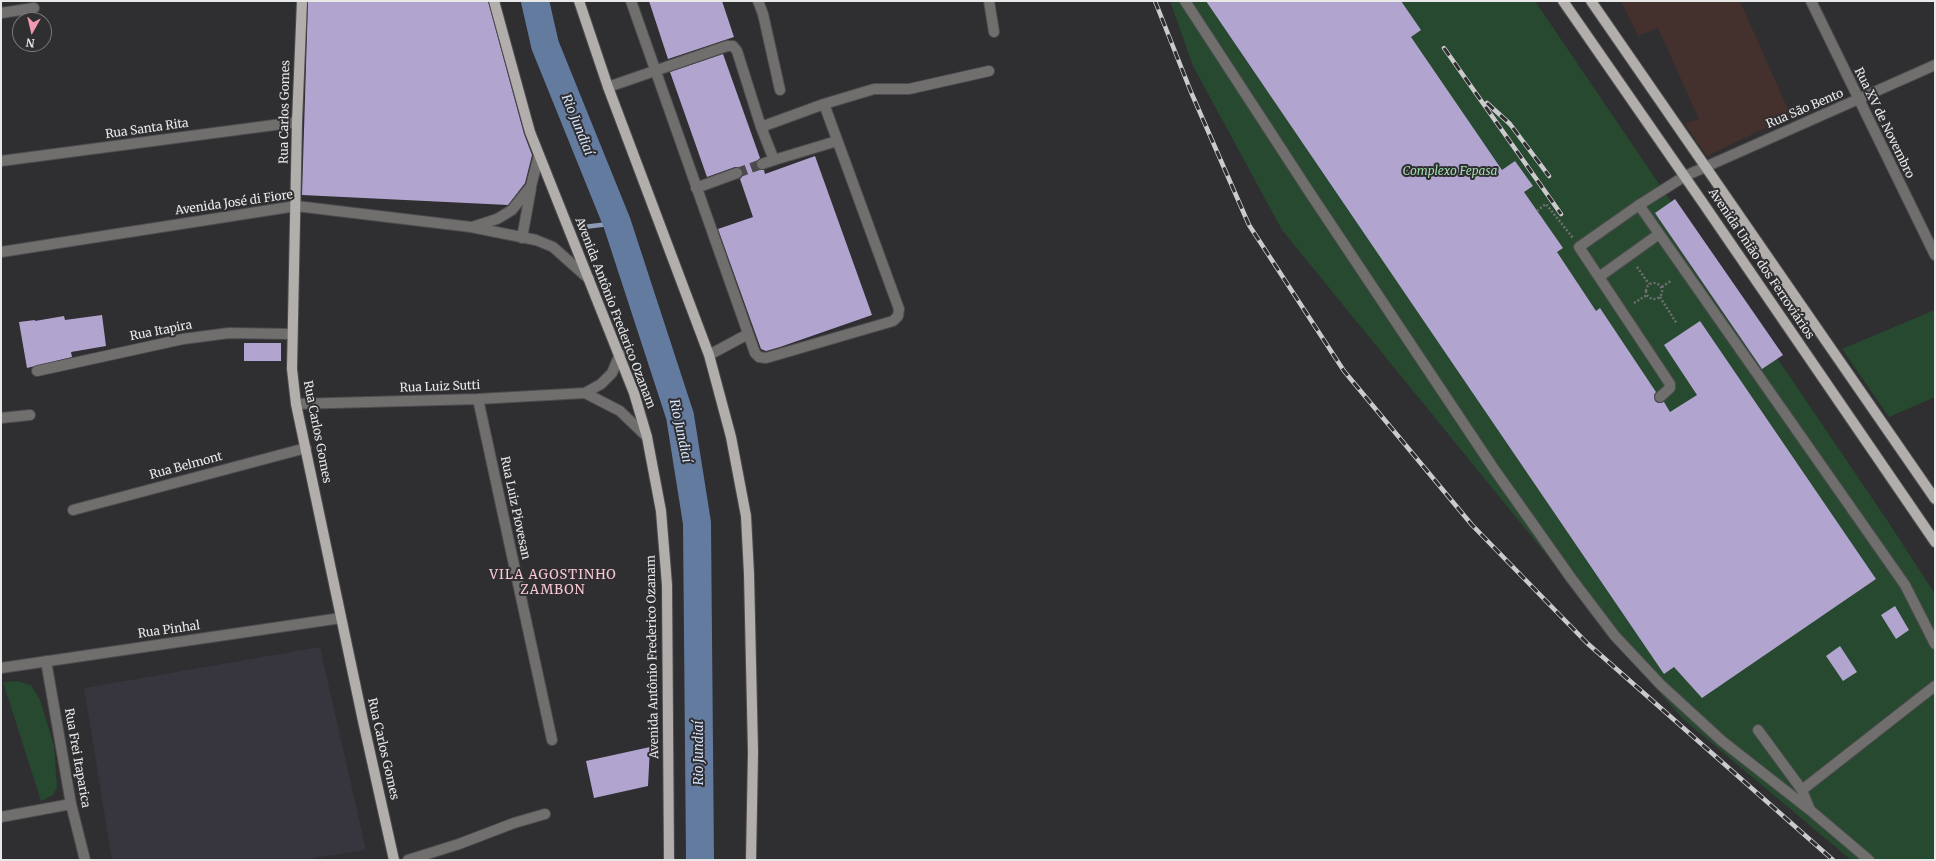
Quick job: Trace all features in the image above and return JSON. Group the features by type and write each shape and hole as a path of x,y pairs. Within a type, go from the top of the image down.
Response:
{"main road":[{"name":"Rua Carlos Gomes","path":"302,1 297,122 292,369 296,404 394,860"},
{"name":"Avenida Antônio Frederico Ozanam","path":"494,1 524,114 539,156 620,354 634,393 647,437 661,511 668,585 669,860"},
{"path":"579,1 608,87 709,355 731,437 746,516 749,574 753,745 751,860"},
{"name":"Avenida União dos Ferroviários","path":"1562,1 1685,176 1935,542"},
{"name":"Avenida União dos Ferroviários","path":"1591,1 1935,499"}],"street":[{"path":"630,1 748,334 755,353 759,358 766,358 893,321 898,316 899,309 824,104"},
{"path":"758,1 763,14 780,90"},
{"path":"989,1 994,32"},
{"path":"1185,1 1310,193 1494,469 1571,578 1615,636 1661,685 1722,741 1810,810 1869,860"},
{"name":"Rua XV de Novembro","path":"1811,1 1935,255"},
{"path":"1,13 34,8"},
{"path":"608,87 727,46 733,46 737,51 761,127 774,160"},
{"name":"Rua São Bento","path":"1579,247 1639,205 1685,176 1704,166 1858,100 1935,65"},
{"path":"761,127 824,104 874,89 909,89 989,71"},
{"name":"Rua Santa Rita","path":"1,161 297,122"},
{"path":"762,164 837,141"},
{"path":"522,238 531,186 539,156"},
{"path":"696,188 737,173"},
{"path":"471,227 497,219 512,210 531,186"},
{"path":"1639,205 1905,585 1935,644"},
{"name":"Avenida José di Fiore","path":"1,252 296,206 471,227 536,240 553,247 589,279"},
{"path":"1599,277 1659,234"},
{"path":"1579,247 1670,384 1670,388 1660,397"},
{"name":"Rua Itapira","path":"37,371 183,339 229,333 292,334"},
{"path":"709,355 748,334"},
{"name":"Rua Luiz Sutti","path":"296,404 478,399 585,393 601,384 612,373 620,354"},
{"path":"585,393 620,411 647,437"},
{"name":"Rua Luiz Piovesan","path":"478,399 552,740"},
{"path":"1,418 30,415"},
{"name":"Rua Belmont","path":"73,510 306,448"},
{"name":"Rua Pinhal","path":"1,668 341,618"},
{"name":"Rua Frei Itaparica","path":"46,661 71,804 85,860"},
{"path":"1802,790 1935,686"},
{"path":"1758,730 1802,790 1810,810"},
{"path":"1,817 71,804"},
{"path":"408,860 452,847 514,823 546,814"}],"path":[{"path":"1537,211 1546,204 1579,247"},
{"path":"1637,267 1649,284"},
{"path":"1662,286 1672,280"},
{"path":"1649,284 1657,283 1662,286"},
{"path":"1649,284 1646,289 1647,295 1653,299 1660,297"},
{"path":"1660,297 1662,286"},
{"path":"1634,304 1647,295"},
{"path":"1660,297 1678,324"}],"shaded area":[{"path":"1621,1 1740,1 1791,116 1707,156 1685,124 1699,119 1658,28 1638,36"},
{"path":"320,647 366,850 301,860 112,860 84,688"}],"green space":[{"name":"Complexo Fepasa","path":"1170,1 1535,1 1889,523 1935,594 1935,860 1851,860 1683,719 1651,683 1282,230 1193,66"},
{"path":"1935,310 1935,397 1889,417 1842,349"},
{"path":"17,681 31,685 40,700 54,746 57,787 53,795 41,801 3,682"}],"building":[{"path":"308,1 488,1 524,134 532,155 525,183 508,205 302,195"},
{"path":"649,1 722,1 734,37 668,59"},
{"name":"Complexo Fepasa","path":"1206,1 1401,1 1421,30 1411,37 1502,170 1515,161 1533,186 1524,192 1563,248 1557,252 1596,311 1600,308 1656,392 1654,395 1655,401 1658,403 1664,402 1670,412 1697,395 1664,345 1700,321 1876,579 1702,698 1674,667 1664,674"},
{"path":"723,54 760,158 756,163 757,169 764,170 765,174 815,156 872,315 780,347 766,351 761,349 718,229 753,217 740,179 743,171 741,168 735,167 707,177 670,72"},
{"path":"1675,199 1783,355 1762,369 1655,213"},
{"path":"102,315 106,346 71,352 72,357 27,368 19,322 64,316 65,320"},
{"path":"244,343 281,343 281,361 244,361"},
{"path":"1895,606 1909,630 1896,639 1881,615"},
{"path":"1840,646 1857,672 1843,681 1826,656"},
{"path":"650,747 648,786 594,798 586,761"}],"waterway":[{"name":"Rio Jundiaí","path":"535,1 545,45 617,223 680,416 697,523 700,860"},
{"path":"584,227 617,223"}],"tunnel":[{"path":"737,173 762,164"}],"railway":[{"path":"1155,1 1191,92 1249,225 1344,371 1472,525 1587,643 1833,860"},
{"path":"1444,48 1561,214"},
{"path":"1487,103 1510,124 1549,176"}],"district":[{"name":"VILA AGOSTINHO ZAMBON","path":"553,582"}]}
